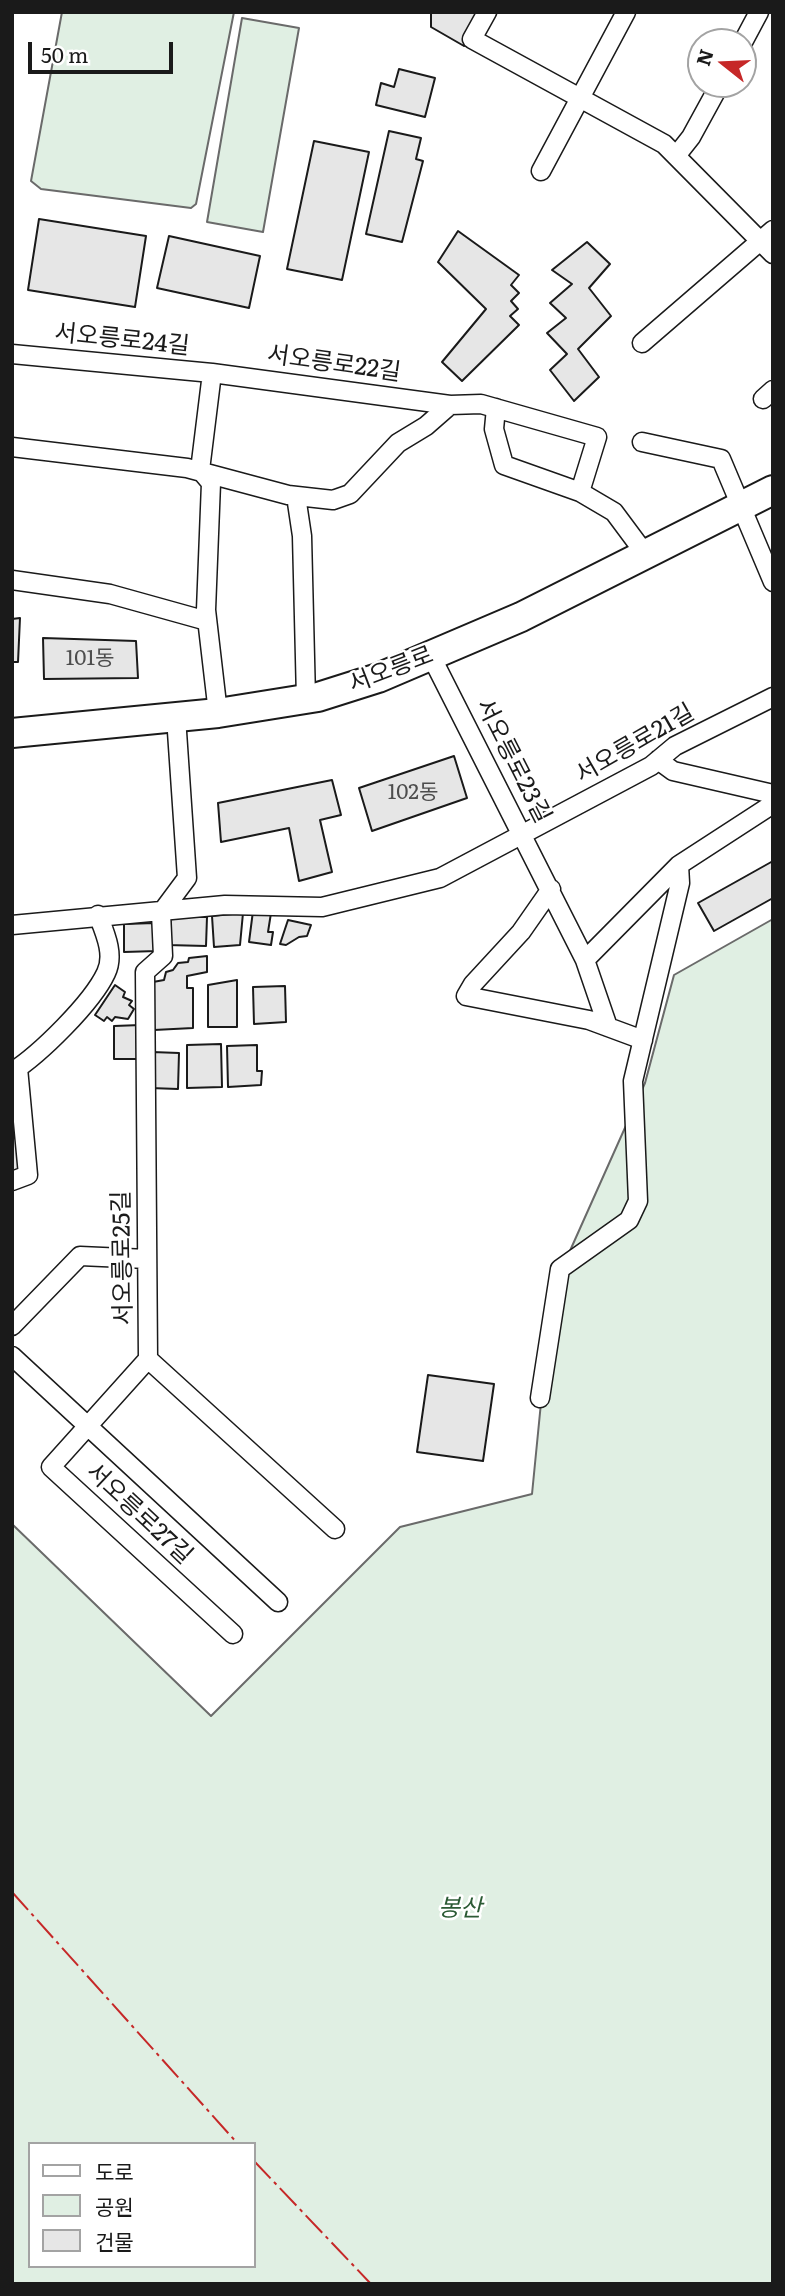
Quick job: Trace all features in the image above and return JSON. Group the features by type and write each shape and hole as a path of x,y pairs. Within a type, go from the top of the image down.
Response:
{"main road":[{"name":"서오릉로","path":"12,733 218,713 306,699 378,678 521,617 773,490"}],"street":[{"path":"487,12 472,39 664,144 769,242 642,343"},
{"path":"541,171 626,12"},
{"path":"750,28 759,12"},
{"path":"676,156 691,137 712,98"},
{"name":"서오릉로24길","path":"12,354 212,373 200,470 211,483 207,621 218,713"},
{"name":"서오릉로22길","path":"212,373 450,405 481,404 597,437 580,492"},
{"path":"12,447 200,470 296,496 332,500 350,495 398,443 426,426 450,405"},
{"path":"496,408 494,429 504,465 580,492 614,512 646,555"},
{"path":"642,442 721,459 773,582"},
{"path":"296,496 302,536 306,699"},
{"path":"12,580 110,594 207,621"},
{"name":"서오릉로23길","path":"431,656 585,960 608,1027"},
{"name":"서오릉로21길","path":"521,834 658,760 675,746 773,697"},
{"path":"162,913 187,878 176,717"},
{"path":"658,760 673,771 773,794"},
{"path":"585,960 679,865 773,804"},
{"path":"12,925 225,905 321,907 440,878 496,850 521,834"},
{"path":"540,1398 560,1269 629,1220 638,1201 633,1081 680,883 679,865"},
{"path":"551,889 521,932 473,984 466,996 589,1020 643,1040"},
{"name":"서오릉로25길","path":"162,913 163,956 145,972 148,1359 335,1529"},
{"path":"12,1181 28,1175 15,1070 36,1057 107,972 109,942 98,915"},
{"path":"12,1326 80,1256 147,1259"},
{"name":"서오릉로27길","path":"12,1356 278,1602"},
{"path":"86,1425 148,1359"},
{"name":"서오릉로27길","path":"86,1425 51,1467 233,1634"}],"green space":[{"path":"62,12 234,12 196,204 191,208 41,189 31,181"},
{"path":"242,18 299,28 263,232 207,222"},
{"name":"봉산","path":"773,919 773,2284 12,2284 12,1524 211,1716 400,1527 532,1494 552,1291 645,1083 674,975"}],"building":[{"path":"431,12 481,12 464,46 431,27"},
{"path":"399,69 435,78 425,117 376,105 381,83 394,87"},
{"path":"389,131 421,138 416,159 423,161 402,242 366,234"},
{"path":"314,141 369,152 342,280 287,269"},
{"path":"39,219 146,236 135,307 28,290"},
{"path":"458,231 519,275 511,285 519,293 511,301 518,309 510,316 519,325 462,381 442,362 486,309 438,262"},
{"path":"169,236 260,256 249,308 157,288"},
{"path":"587,242 610,264 589,288 611,316 578,349 599,377 574,401 550,370 567,354 547,333 566,318 550,303 572,284 552,270"},
{"path":"20,618 18,662 12,662 12,619"},
{"path":"43,638 136,641 138,678 44,679"},
{"path":"454,756 467,798 372,831 359,788"},
{"path":"332,780 341,815 320,820 332,872 299,881 289,828 221,842 218,803"},
{"path":"773,861 773,898 714,931 698,903"},
{"path":"253,911 271,913 268,932 273,932 271,945 249,942"},
{"path":"243,913 240,945 214,947 212,916"},
{"path":"171,917 207,917 206,946 167,945"},
{"path":"288,920 311,925 307,936 299,937 286,945 280,944"},
{"path":"155,923 157,951 124,952 124,924"},
{"path":"207,956 207,972 187,976 187,988 193,988 193,1028 154,1030 153,982 164,980 166,972 173,970 178,963 188,962 189,958"},
{"path":"237,980 237,1027 208,1027 208,985"},
{"path":"115,985 125,992 123,997 132,1001 129,1005 134,1009 128,1019 115,1017 112,1021 107,1017 104,1021 95,1015"},
{"path":"285,986 286,1022 254,1024 253,987"},
{"path":"141,1025 141,1059 114,1059 114,1026"},
{"path":"221,1044 222,1087 187,1088 187,1045"},
{"path":"257,1045 257,1071 262,1071 261,1085 228,1087 227,1046"},
{"path":"152,1052 179,1053 178,1089 150,1088"},
{"path":"12,1089 26,1175 12,1180"},
{"path":"428,1375 494,1384 483,1461 417,1452"}],"power":[{"path":"12,1892 236,2142"},
{"path":"256,2163 371,2284"}]}
